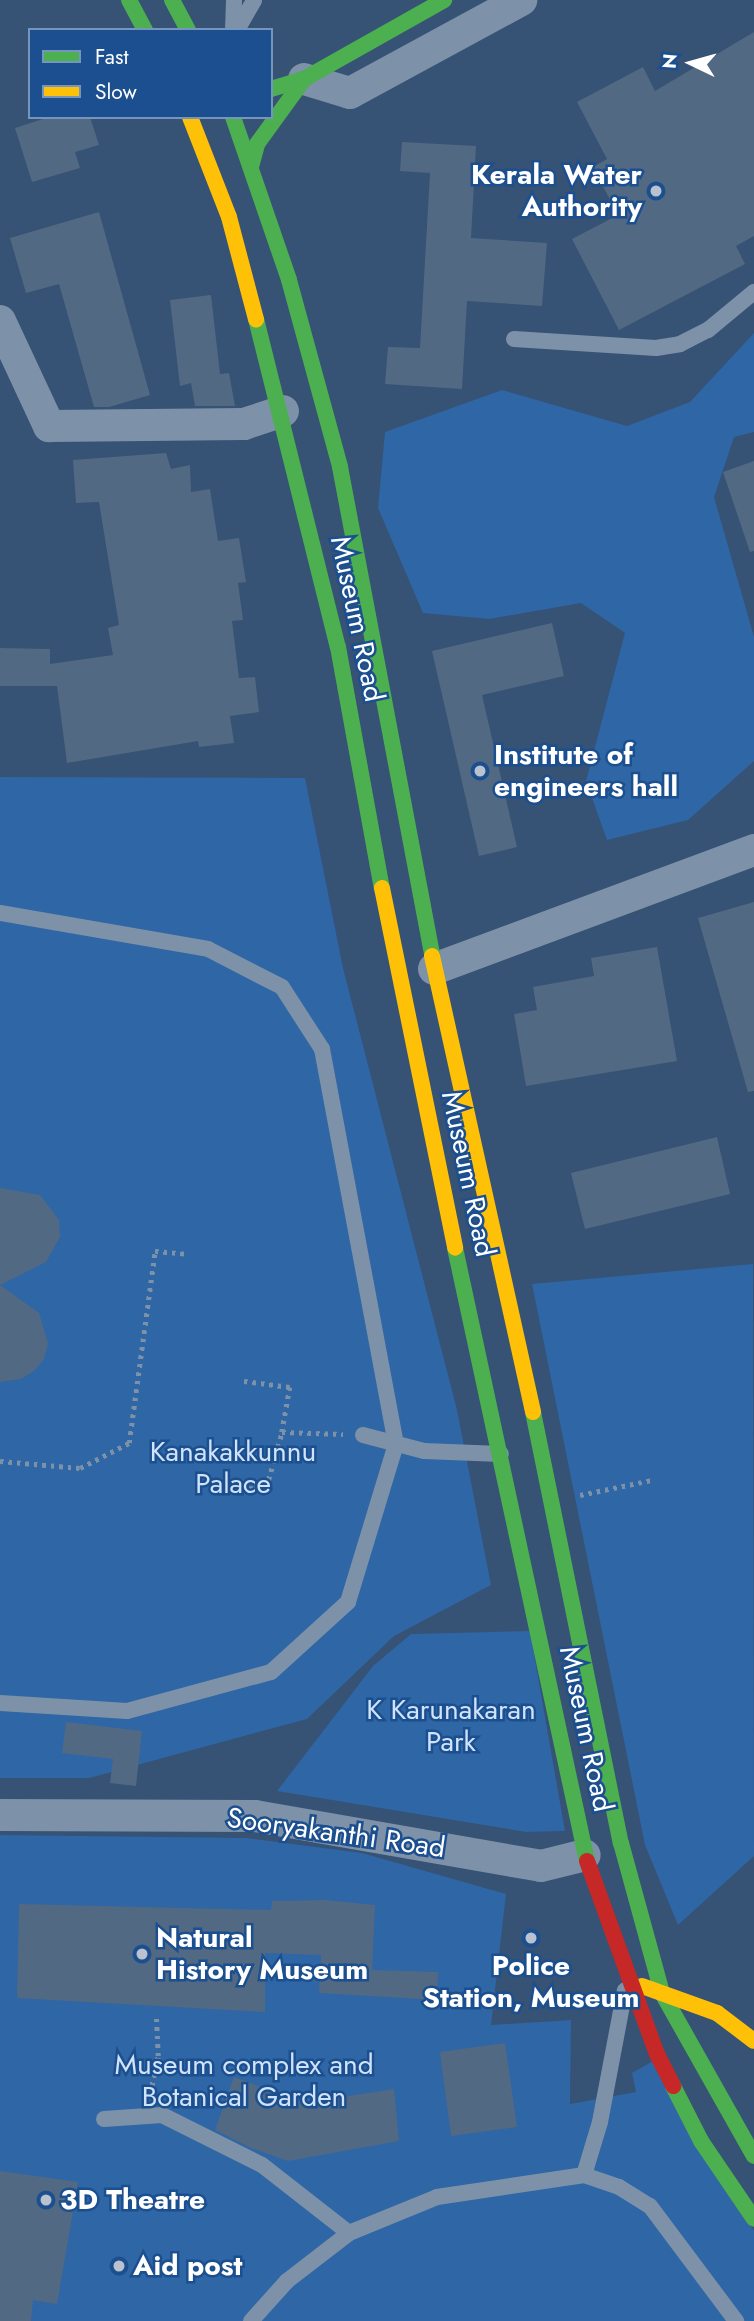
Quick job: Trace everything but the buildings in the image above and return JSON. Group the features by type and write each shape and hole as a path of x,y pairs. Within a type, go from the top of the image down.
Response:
{"main road":[{"path":"129,0 144,28"},
{"path":"172,0 187,28"},
{"path":"273,88 304,79 444,0"},
{"path":"251,167 257,144 304,79"},
{"name":"Museum Road","path":"234,119 289,280 340,467 434,969 552,1500 621,1843 662,1993 754,2156"},
{"name":"Museum Road","path":"197,120 229,217 283,411 338,647 398,979 503,1455 586,1855 627,1981 669,2081 701,2141 754,2220"},
{"path":"627,1981 654,1966 677,1974"},
{"path":"627,1981 717,2013 754,2041"}],"street":[{"path":"304,79 351,93 521,0"},
{"path":"0,321 49,426 244,425 283,411"},
{"path":"434,969 754,850"},
{"name":"Sooryakanthi Road","path":"0,1815 256,1816 541,1866 586,1855"}],"lane":[{"path":"234,0 235,28"},
{"path":"236,28 254,0"},
{"path":"514,339 656,348 680,344 708,330 754,292"},
{"path":"0,913 208,949 282,987 322,1049 396,1444 348,1602 271,1672 127,1711 0,1703"},
{"path":"363,1435 424,1451 503,1455"},
{"path":"584,2175 600,2122 627,1981"},
{"path":"104,2119 162,2115 262,2165 349,2233"},
{"path":"251,2321 287,2281 349,2233 437,2197 584,2175 619,2187 650,2206 736,2321"}],"path":[{"path":"0,1461 79,1468 128,1443 155,1251 188,1254"},
{"path":"224,1489 267,1488 282,1432 290,1387 244,1381"},
{"path":"282,1432 363,1435"},
{"path":"552,1500 652,1480"},
{"path":"145,2115 158,2056 156,2014"}],"green space":[{"path":"754,333 754,432 734,437 714,497 754,637 754,761 688,820 607,840 586,781 625,633 581,603 489,619 423,613 378,508 385,432 502,390 627,426 690,402"},
{"name":"Kanakakkunnu Palace","path":"0,777 305,778 343,968 457,1410 491,1585 394,1636 307,1719 89,1778 0,1778"},
{"path":"753,1264 754,1856 678,1925 645,1845 532,1284"},
{"name":"K Karunakaran Park","path":"530,1631 565,1831 526,1832 277,1791 373,1666 411,1634"},
{"name":"Museum complex and Botanical Garden","path":"0,1835 246,1838 362,1853 506,1894 491,2025 571,2020 570,2104 636,2092 632,2073 653,2061 754,2231 754,2321 0,2321"}],"traffic: fast":[{"path":"129,0 144,28"},
{"path":"172,0 187,28"},
{"path":"273,88 304,79 444,0"},
{"path":"251,167 257,144 304,79"},
{"path":"234,119 289,280 340,467 432,956"},
{"path":"256,319 338,647 382,888"},
{"path":"455,1248 587,1861"},
{"path":"533,1412 621,1843 662,1993 754,2156"},
{"path":"673,2086 701,2141 754,2219"}],"traffic: slow":[{"path":"191,119 229,217 256,319"},
{"path":"382,888 455,1248"},
{"path":"432,956 533,1412"},
{"path":"642,1986 717,2013 754,2041"}],"traffic: jam":[{"path":"587,1861 657,2054 673,2086"}],"place":[{"name":"Kerala Water Authority","path":"656,191"},
{"name":"Institute of engineers hall","path":"480,771"},
{"name":"Police Station, Museum","path":"531,1938"},
{"name":"Natural History Museum","path":"142,1954"},
{"name":"3D Theatre","path":"46,2200"},
{"name":"Aid post","path":"119,2266"}]}
